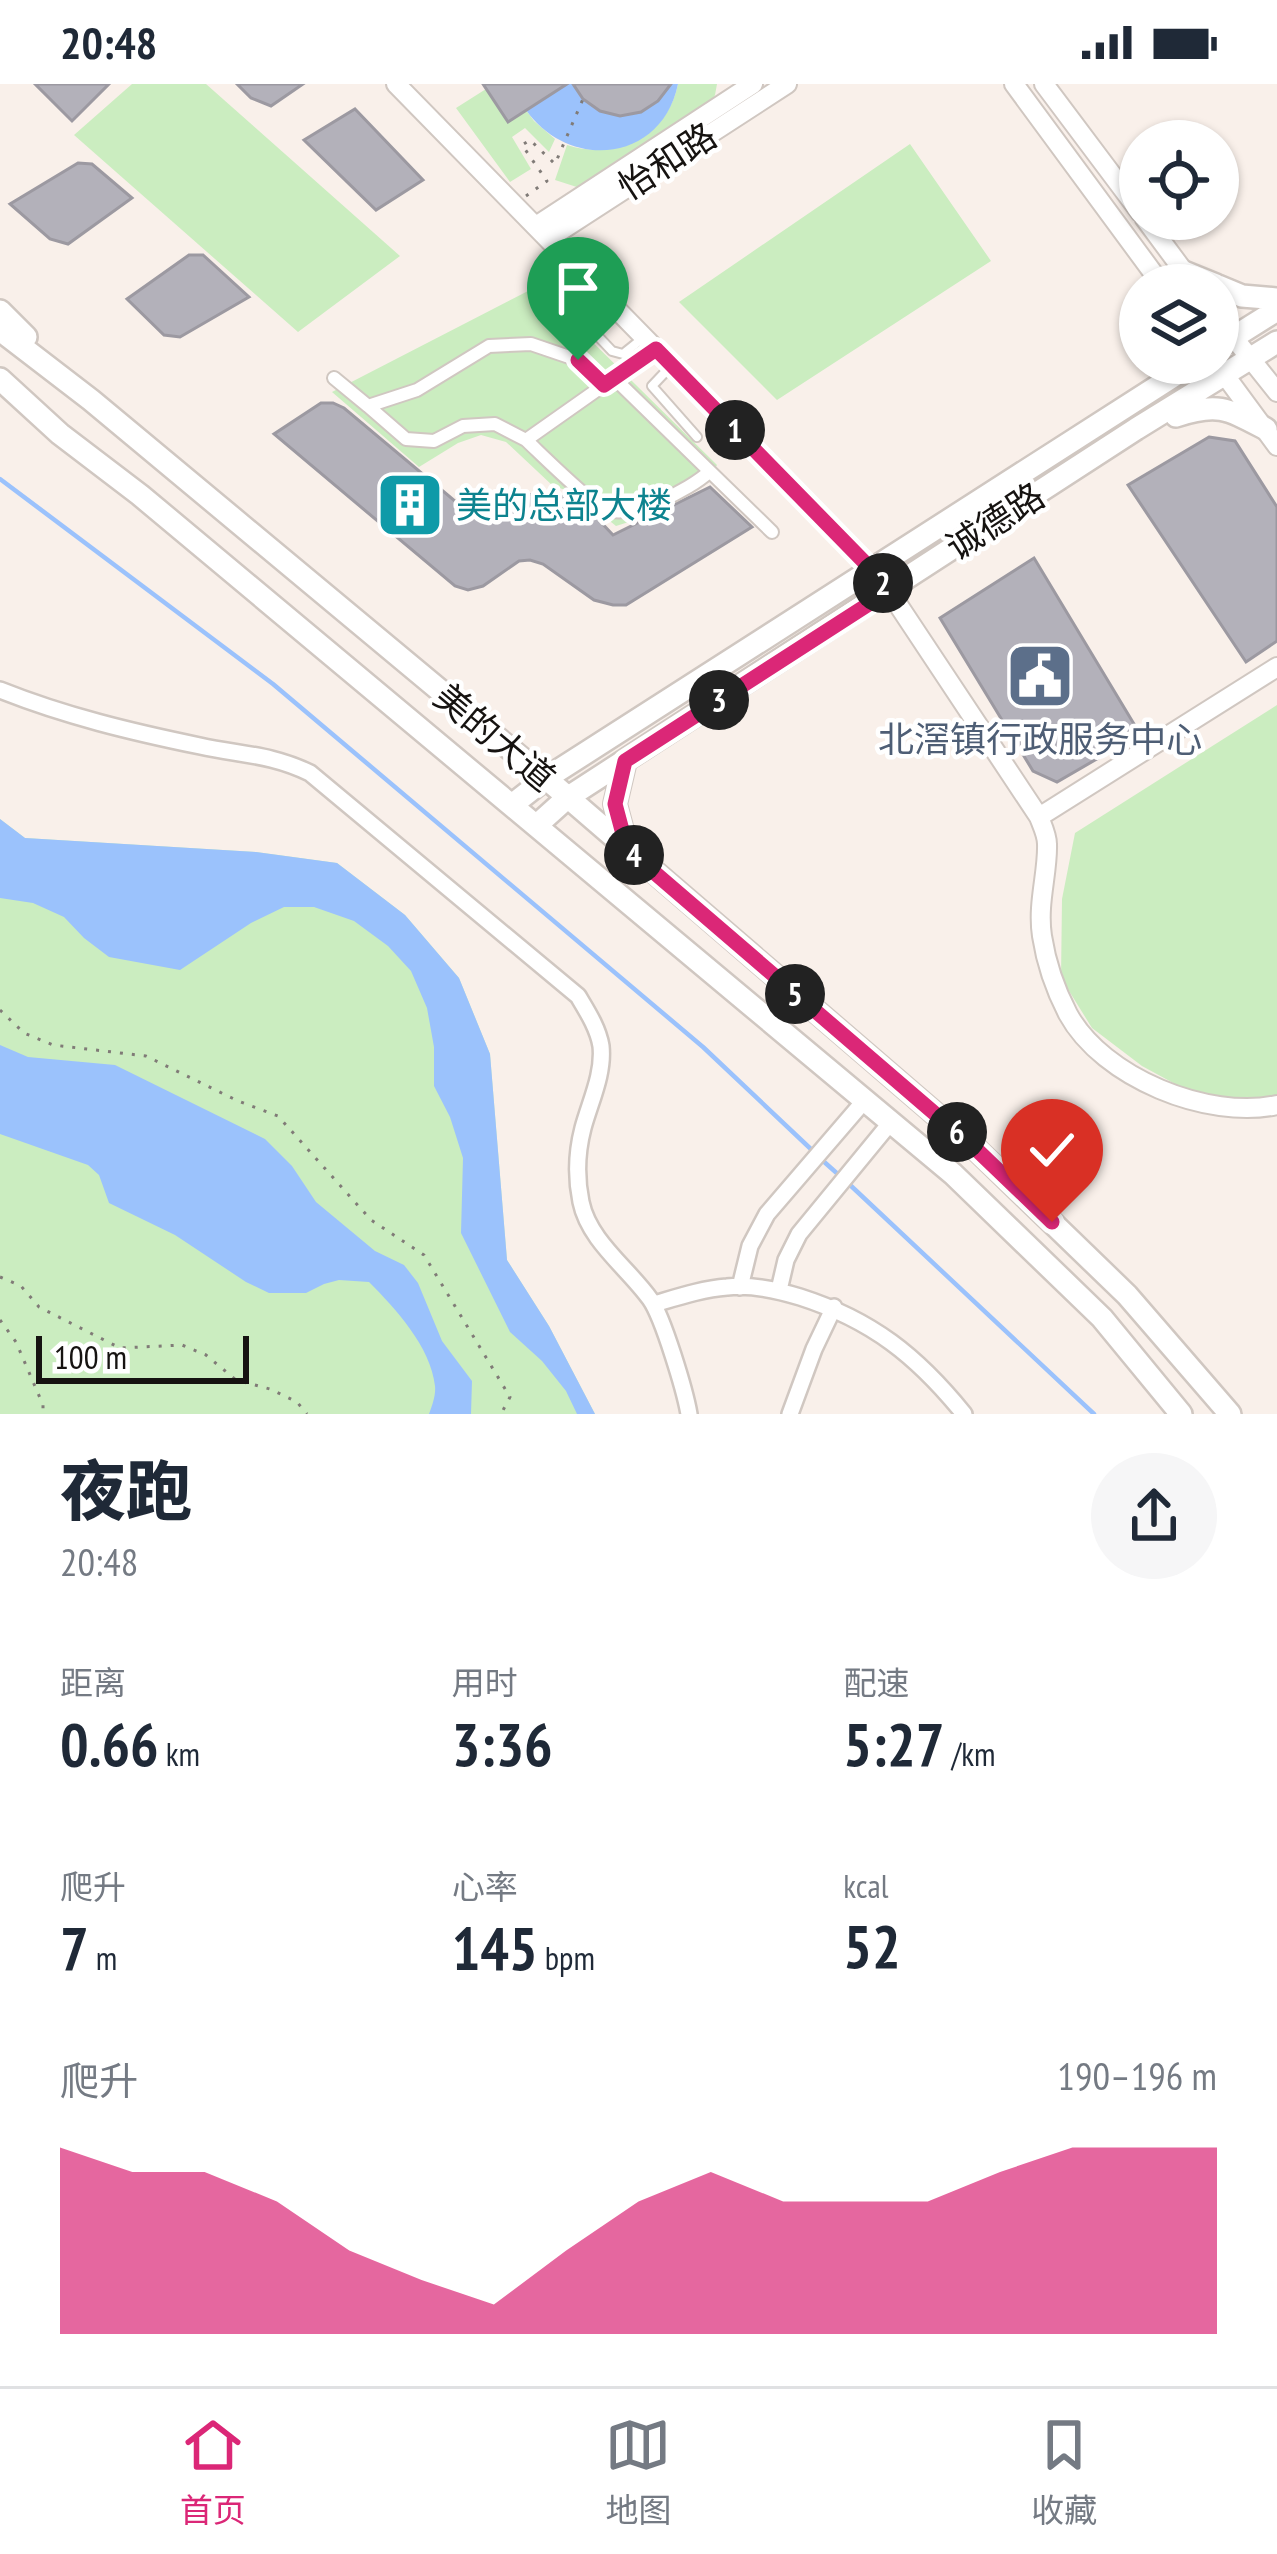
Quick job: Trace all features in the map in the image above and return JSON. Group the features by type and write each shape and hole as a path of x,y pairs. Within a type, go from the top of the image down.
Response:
{"main road":[{"path":"1239,295 1277,299"},
{"path":"1239,333 1277,310"},
{"path":"0,311 91,400"},
{"name":"美的大道","path":"0,330 91,400 545,779 976,1149 1127,1295 1230,1414"},
{"name":"诚德路","path":"1239,362 1277,342"},
{"name":"美的大道","path":"0,379 60,434 140,495 953,1174 1102,1318 1181,1414"},
{"path":"1134,400 1146,384"},
{"name":"诚德路","path":"512,805 545,779 1160,384"},
{"name":"诚德路","path":"537,826 567,798 1200,384"},
{"path":"0,391 60,434"},
{"path":"1136,429 1202,407 1223,407 1271,437"},
{"path":"625,761 615,804 627,849"}],"street":[{"path":"396,84 889,591 1039,817 1048,841 1041,890 1042,935 1070,1018 1109,1059 1175,1097 1207,1106 1277,1105"},
{"name":"怡和路","path":"542,232 787,84"},
{"path":"1014,84 1147,264"},
{"path":"1044,84 1119,184"},
{"name":"怡和路","path":"542,232 747,86"},
{"path":"526,440 609,382 650,343"},
{"path":"368,406 417,390 489,346 531,344 578,360 609,382 772,532"},
{"path":"1239,351 1277,392"},
{"path":"334,379 406,439 434,441 463,426 495,424 526,440 603,509 625,512 646,506 709,472"},
{"path":"1232,384 1271,437"},
{"path":"1039,817 1277,667"},
{"path":"0,690 114,728 285,761 310,773 578,995 601,1046 600,1072 581,1133 577,1172 581,1205 614,1258 654,1304 688,1414"},
{"path":"740,1287 750,1246 767,1214 865,1100"},
{"path":"779,1290 786,1260 800,1234 891,1123"},
{"path":"654,1304 694,1292 740,1287 779,1290 834,1307 882,1333 915,1359 964,1414"},
{"path":"790,1414 834,1307"}],"lane":[{"path":"577,314 611,351 623,354 650,343"},
{"path":"671,365 652,386 697,436"}],"path":[{"path":"515,204 547,181 522,145 530,140 554,164 583,99"},
{"path":"0,1010 24,1033 53,1045 146,1056 278,1116 371,1220 424,1255 510,1397 500,1414"},
{"path":"0,1276 20,1286 39,1306 120,1348 182,1345 206,1355 236,1380 271,1388 297,1402 307,1414"},
{"path":"0,1320 16,1342 43,1414"}],"green space":[{"path":"132,84 206,84 400,256 298,332 74,135"},
{"path":"678,84 717,84 707,110 583,189 555,180 567,145 604,150 651,131 663,118"},
{"path":"486,89 526,110 555,139 549,152 525,128 512,137 531,169 510,182 456,108"},
{"path":"910,144 991,261 777,400 679,302"},
{"path":"528,291 554,304 717,465 707,482 616,526 575,493 553,486 506,442 481,435 419,467 332,392"},
{"path":"1277,705 1277,1096 1231,1099 1188,1091 1142,1066 1092,1028 1061,978 1062,899 1075,833"},
{"path":"0,819 25,838 256,852 337,863 405,915 459,978 490,1054 507,1260 549,1326 595,1414 0,1414"}],"water":[{"path":"573,84 596,108 622,115 647,106 671,84 678,84 669,110 654,130 612,150 589,150 545,130 526,110"},
{"path":"0,819 25,838 256,852 337,863 405,915 459,978 490,1054 507,1260 549,1326 595,1414 577,1414 542,1361 510,1332 461,1233 463,1158 434,1086 427,1008 411,971 388,946 354,921 314,907 284,907 180,970 109,957 64,917 33,903 0,898"},
{"path":"0,1045 28,1057 115,1065 265,1139 292,1166 316,1202 375,1251 404,1265 418,1283 442,1341 472,1381 471,1414 429,1414 435,1389 427,1357 400,1316 369,1282 339,1280 306,1293 269,1293 175,1235 109,1203 99,1175 88,1165 0,1134"}],"building":[{"path":"35,84 109,84 72,121"},
{"path":"237,84 303,84 271,106 251,98"},
{"path":"483,84 567,84 508,122"},
{"path":"573,84 671,84 641,112 620,116 600,111"},
{"path":"355,109 423,180 376,210 304,140"},
{"path":"78,163 92,164 132,198 68,244 50,239 10,204"},
{"path":"189,255 203,255 249,297 180,337 164,335 127,299"},
{"name":"美的总部大楼","path":"321,403 344,408 469,508 490,508 527,495 560,496 594,515 613,535 710,487 752,527 626,605 594,600 530,560 519,561 483,586 468,590 455,586 274,434"},
{"path":"1209,437 1235,441 1277,507 1277,641 1246,662 1128,485"},
{"name":"北滘镇行政服务中心","path":"1034,558 1140,734 1057,782 1033,771 940,618"}],"waterway":[{"path":"0,479 273,684 703,1047 814,1152"},
{"path":"822,1160 840,1176"},
{"path":"849,1184 1094,1414"}],"place":[{"name":"美的总部大楼","path":"410,505"},
{"name":"北滘镇行政服务中心","path":"1040,676"}],"route":[{"path":"578,360 604,385 656,349 889,591 625,761 615,804 627,849 976,1149 1052,1222"}]}
